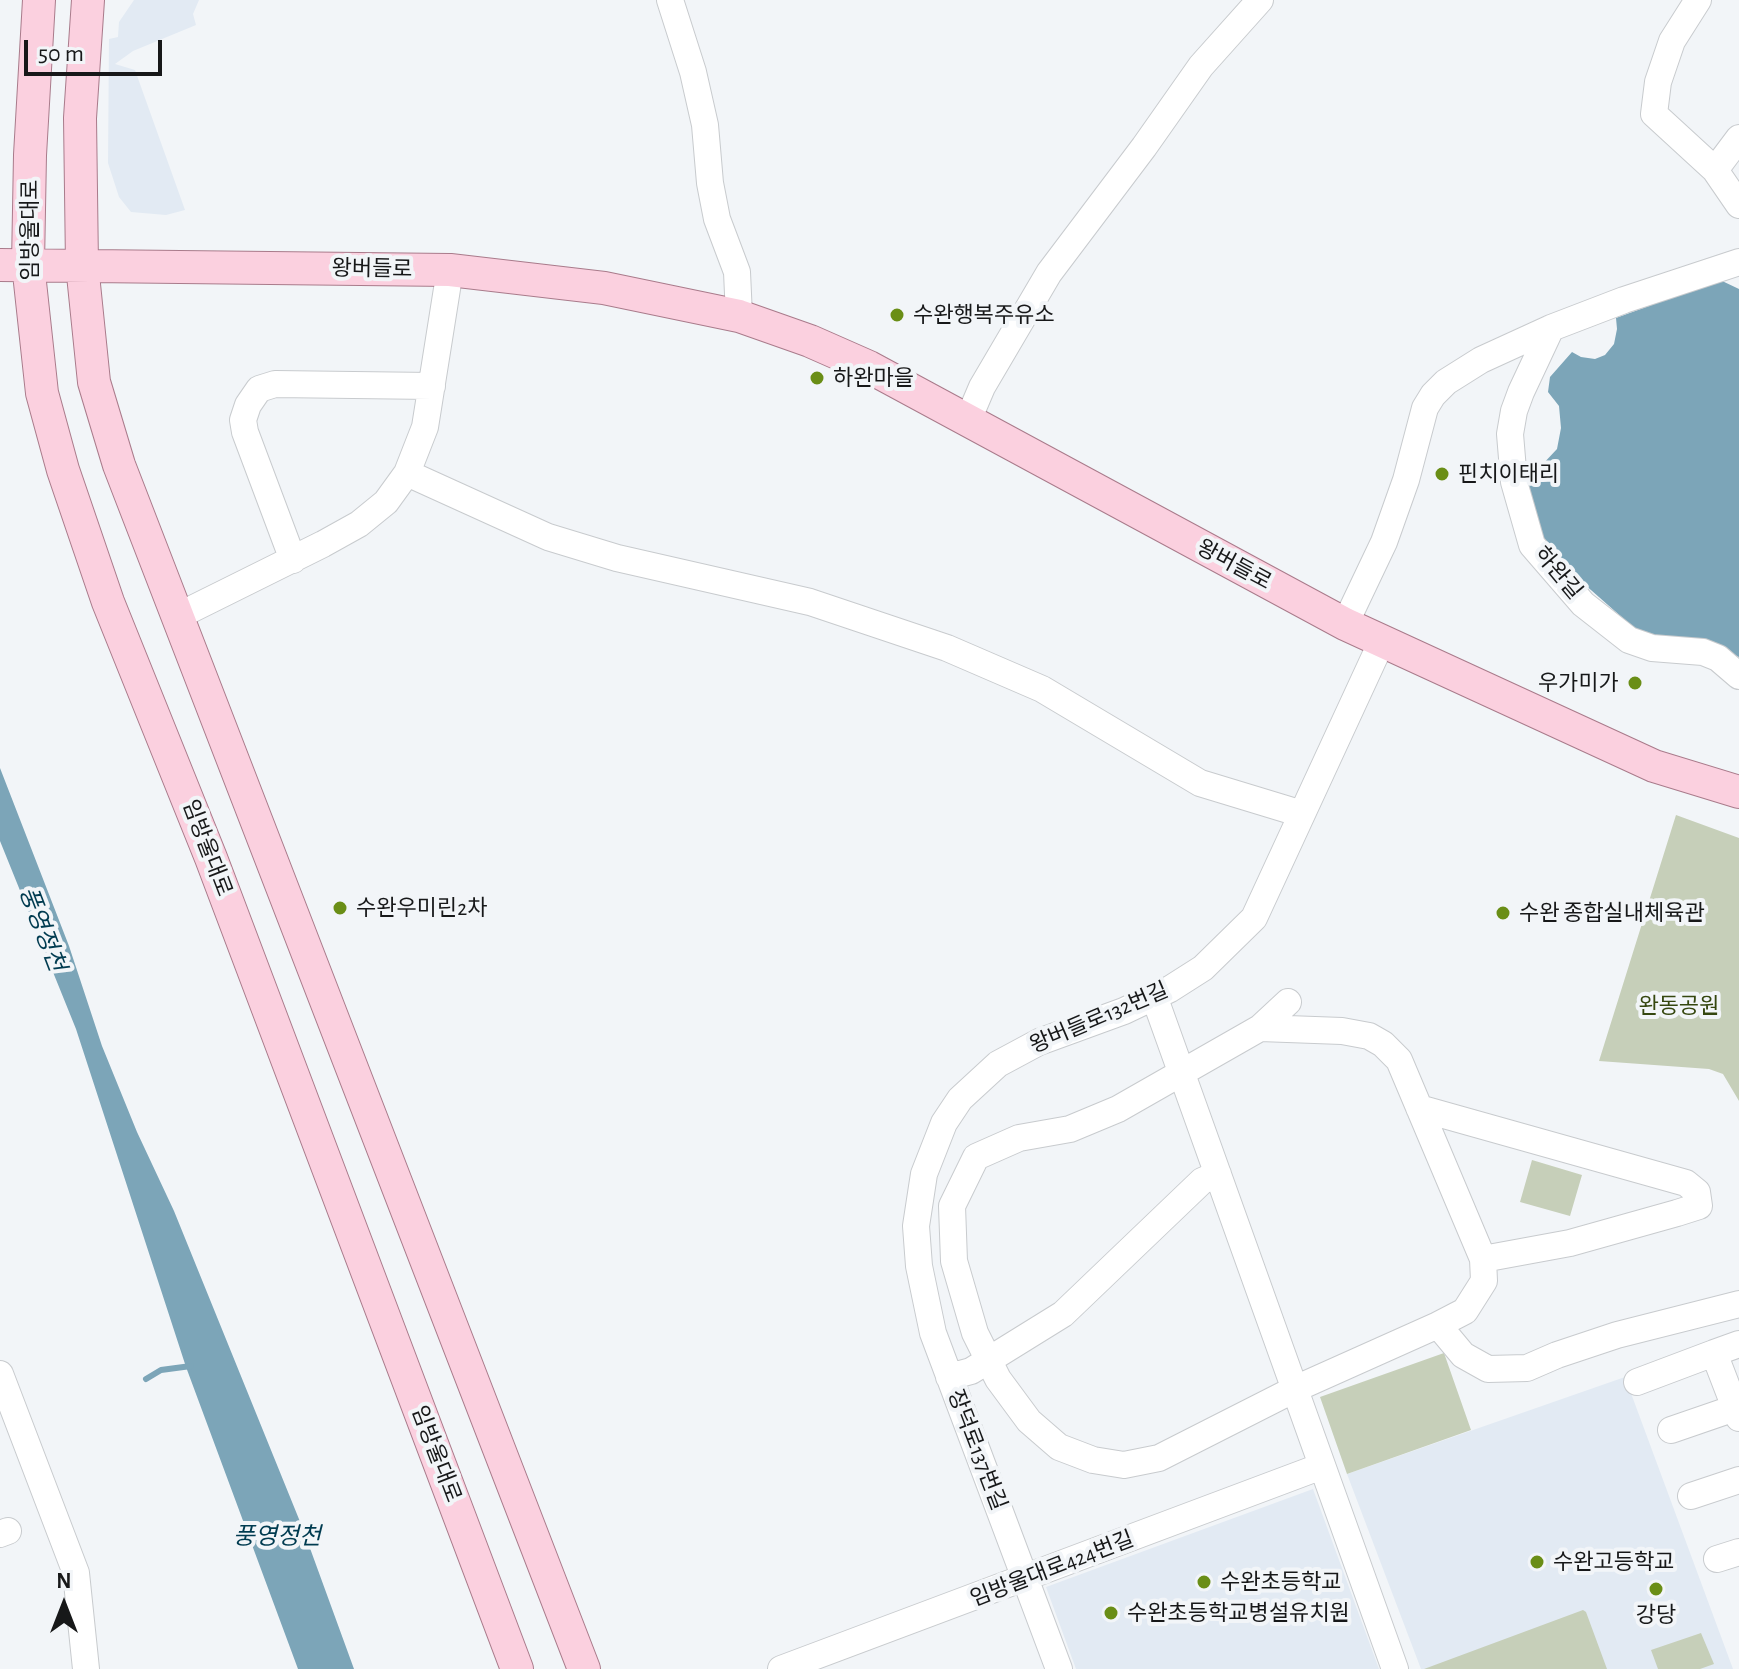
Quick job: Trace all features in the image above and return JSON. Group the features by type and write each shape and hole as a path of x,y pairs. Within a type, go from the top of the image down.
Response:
{"main road":[{"name":"임방울대로","path":"39,0 30,155 14,265 42,393 63,470 108,602 211,858 517,1669"},
{"path":"88,0 80,118 82,265 94,382 119,465 584,1669"},
{"name":"왕버들로","path":"14,265 450,270 604,288 739,316 810,341 869,367 1345,624 1654,766 1739,792"}],"street":[{"path":"670,0 699,98 717,219 737,272 739,316"},
{"path":"968,420 982,387 1049,273 1201,66 1260,0"},
{"path":"1698,0 1672,41 1658,82 1654,114 1715,170 1739,205"},
{"path":"1715,170 1739,138"},
{"path":"1345,624 1384,542 1406,480 1425,408 1446,382 1481,360 1551,328 1739,262"},
{"path":"178,616 359,524 386,502 407,473 425,427 450,270"},
{"name":"하완길","path":"1551,328 1521,392 1510,434 1514,482 1532,545 1583,604 1629,640 1652,648 1703,652 1718,658 1739,676"},
{"path":"293,560 245,432 243,420 248,405 259,389 275,384 432,386"},
{"path":"407,473 548,537 617,558 810,602 947,648 1042,689 1200,783 1302,814"},
{"name":"왕버들로132번길","path":"916,1226 924,1174 944,1123 960,1099 998,1064 1039,1042 1124,1011 1154,996 1203,968 1254,918 1382,641"},
{"path":"1154,996 1395,1669"},
{"path":"1260,1028 1342,1031 1369,1036 1383,1044 1399,1060 1483,1259 1484,1281 1465,1311 1295,1389 1159,1458 1124,1465 1093,1460 1059,1447 1029,1421 998,1379 975,1333 954,1261 952,1206 976,1157 1019,1138 1070,1129 1118,1109 1260,1028 1288,1002"},
{"path":"1419,1108 1686,1183 1697,1192 1699,1206 1677,1213 1570,1243 1483,1259"},
{"path":"949,1377 971,1371 1063,1314 1202,1181 1218,1174"},
{"name":"장덕로137번길","path":"916,1226 919,1266 933,1333 1059,1669"},
{"path":"1438,1325 1463,1355 1488,1369 1527,1368 1617,1335 1739,1304"},
{"path":"1637,1382 1739,1344"},
{"path":"1671,1430 1737,1413 1714,1353"},
{"path":"0,1374 10,1432 76,1573 86,1669"},
{"name":"임방울대로424번길","path":"781,1669 1322,1466"},
{"path":"1691,1496 1739,1480"}],"shaded area":[{"path":"134,0 199,0 193,14 196,25 133,51 115,64 135,70 185,210 166,215 131,212 119,197 108,163 109,39 118,37 119,22"},
{"name":"수완고등학교","path":"1625,1377 1733,1669 1421,1669 1347,1474"},
{"name":"수완초등학교","path":"1313,1489 1379,1669 1076,1669 1046,1587"}],"green space":[{"name":"완동공원","path":"1676,815 1739,838 1739,1101 1723,1074 1709,1069 1599,1061"},
{"path":"1532,1160 1582,1175 1570,1216 1520,1202"},
{"path":"1444,1353 1471,1430 1347,1474 1320,1397"},
{"path":"1583,1610 1607,1669 1424,1669"},
{"path":"1701,1633 1714,1664 1700,1669 1658,1669 1651,1650"}],"water":[{"path":"1720,280 1739,289 1739,657 1703,645 1642,635 1549,553 1527,488 1557,449 1561,428 1559,406 1548,392 1550,377 1572,352 1595,359 1605,355 1614,344 1616,318"},
{"name":"풍영정천","path":"0,768 69,946 102,1046 174,1211 303,1529 354,1669 298,1669 186,1367 76,1029 0,841"}],"waterway":[{"path":"146,1379 161,1370 191,1366"}],"place":[{"name":"수완행복주유소","path":"897,315"},
{"name":"하완마을","path":"817,378"},
{"name":"핀치이태리","path":"1442,474"},
{"name":"우가미가","path":"1635,683"},
{"name":"수완우미린2차","path":"340,908"},
{"name":"수완 종합실내체육관","path":"1503,913"},
{"name":"수완고등학교","path":"1537,1562"},
{"name":"수완초등학교","path":"1204,1582"},
{"name":"강당","path":"1656,1589"},
{"name":"수완초등학교병설유치원","path":"1111,1613"}]}
